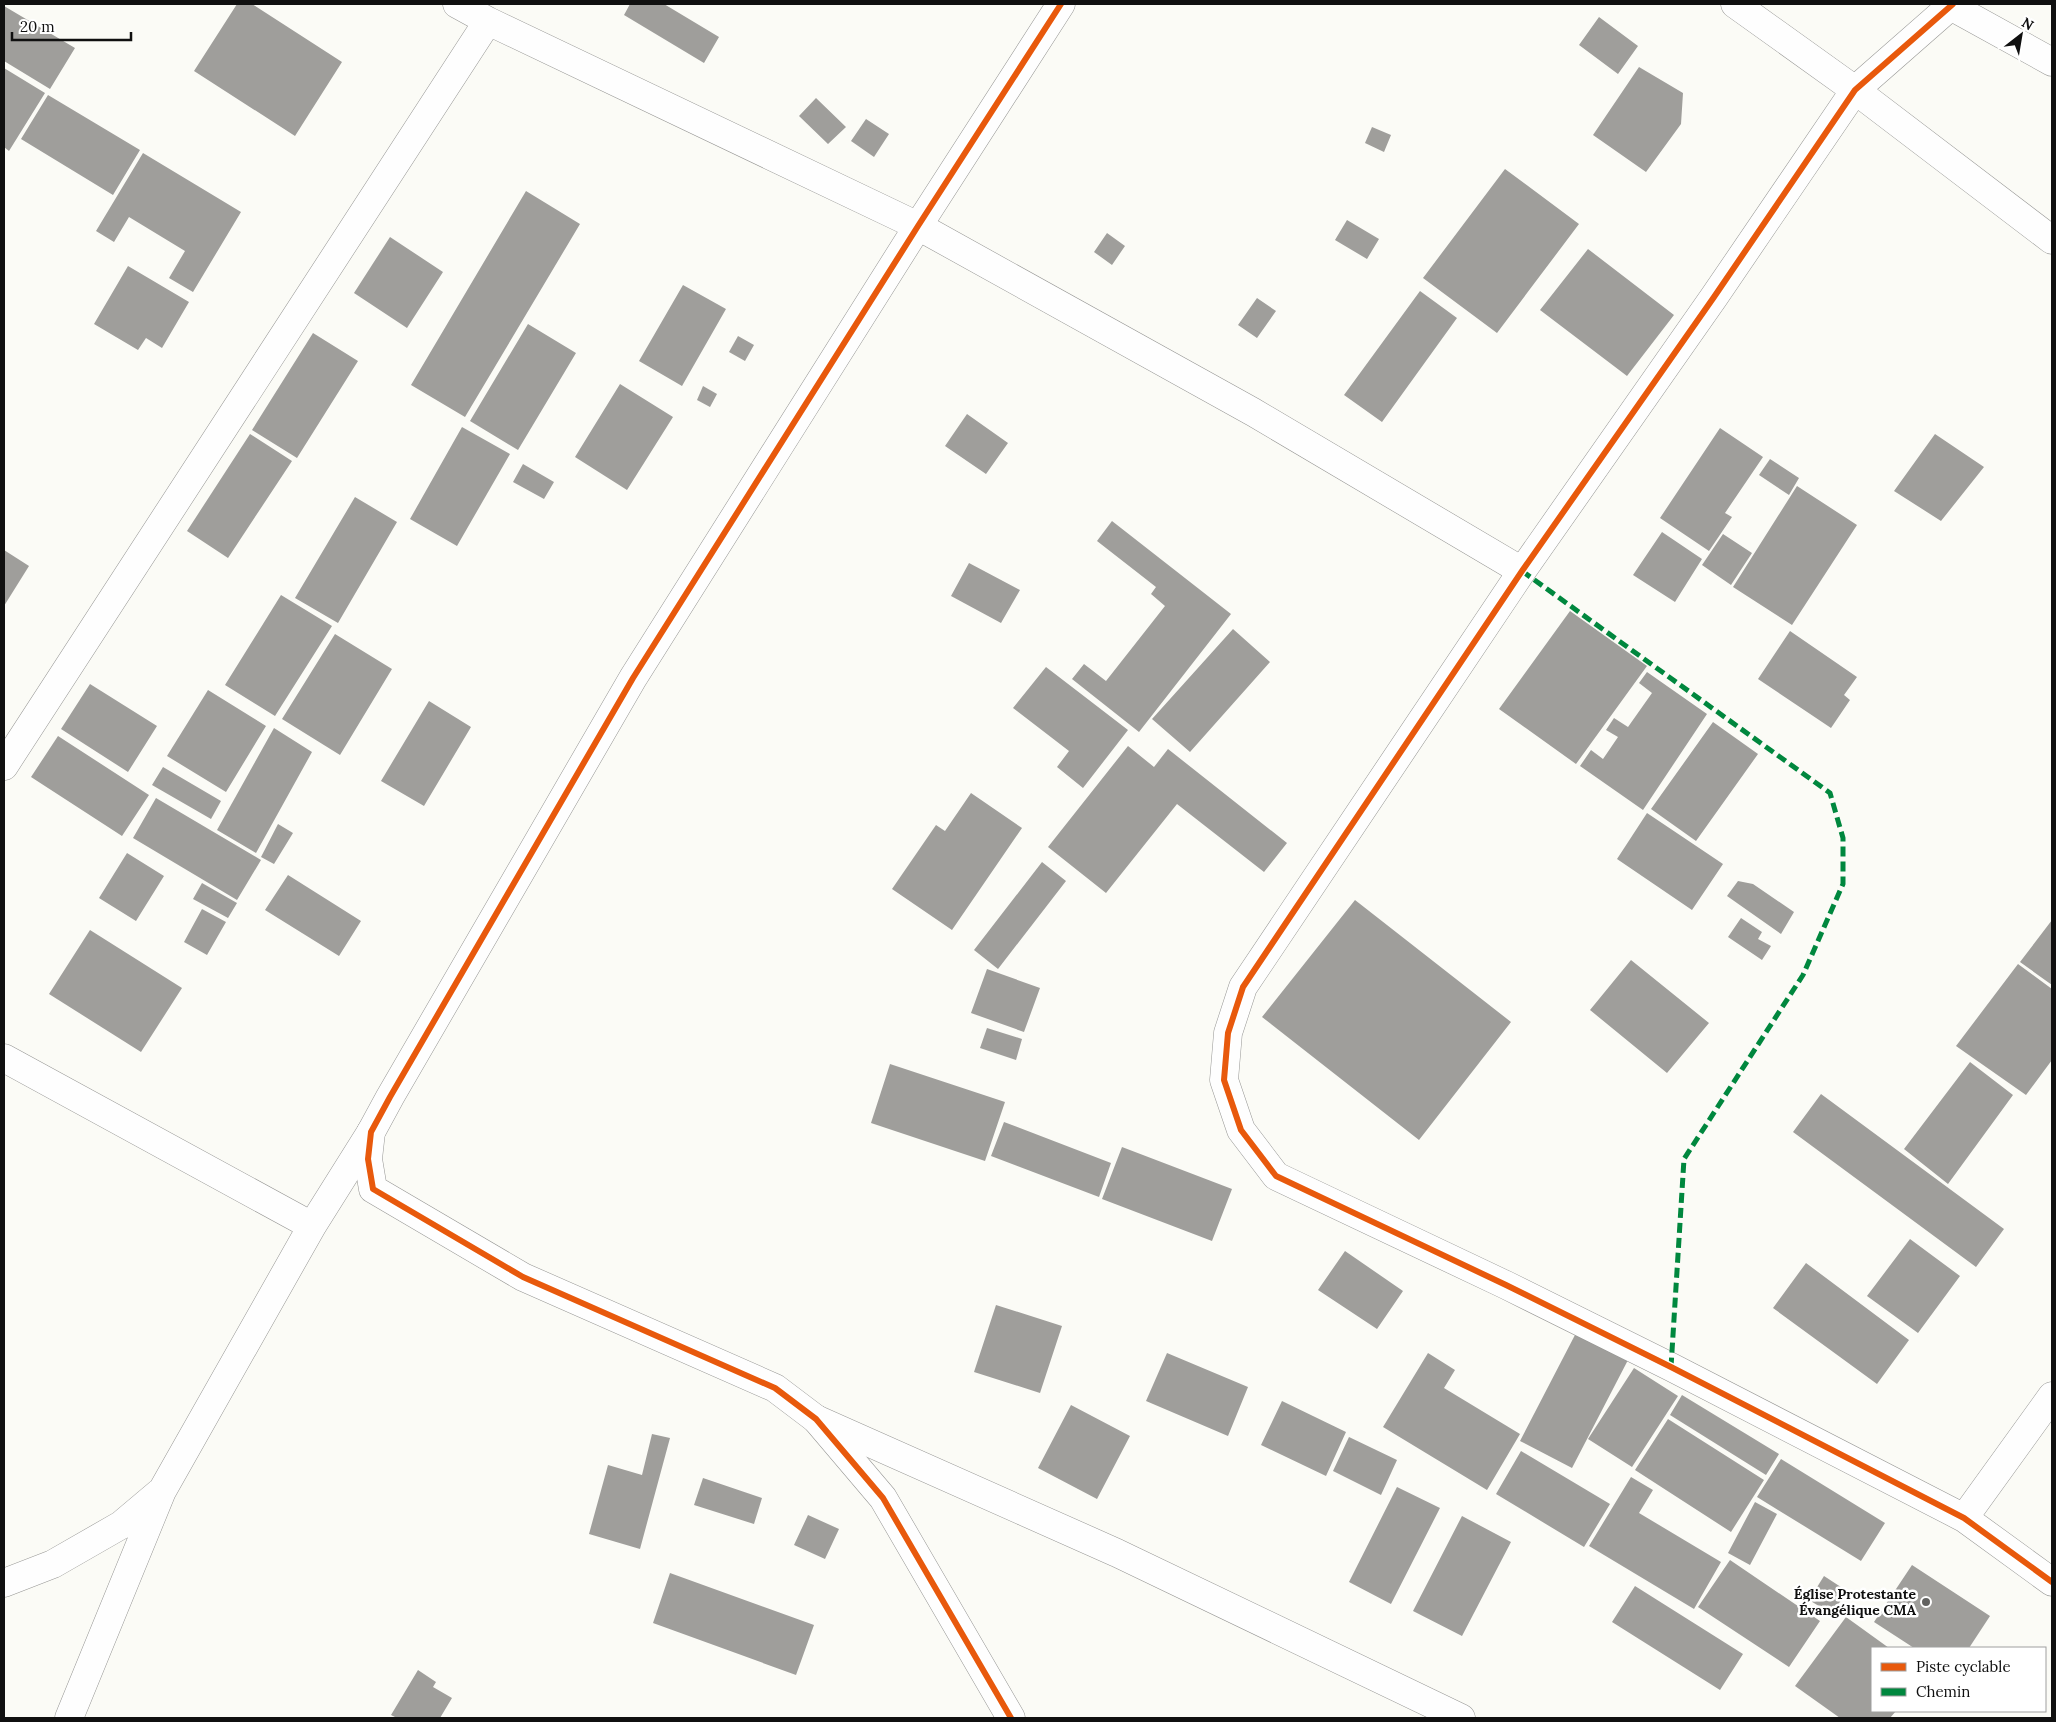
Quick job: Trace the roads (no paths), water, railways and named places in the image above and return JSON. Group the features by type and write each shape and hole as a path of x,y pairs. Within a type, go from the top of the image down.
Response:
{"street":[{"path":"457,4 488,21 918,226 1253,412 1522,571"},
{"path":"69,1718 162,1491 312,1226 371,1132 633,678 918,226 1061,4"},
{"path":"1735,4 1856,90 2052,240"},
{"path":"2052,62 1950,4 1856,90 1522,571 1243,987 1228,1033 1224,1080 1241,1130 1276,1176 1506,1285 1671,1367 1964,1518 2052,1582"},
{"path":"4,766 488,21"},
{"path":"4,1058 312,1226"},
{"path":"371,1132 368,1159 373,1189 524,1277 775,1388 816,1419 883,1498 1012,1718"},
{"path":"1964,1518 2052,1396"},
{"path":"816,1419 1117,1553 1462,1718"},
{"path":"4,1583 53,1564 121,1525 162,1491"}],"place":[{"name":"Église Protestante Évangélique CMA","path":"1926,1602"}]}
